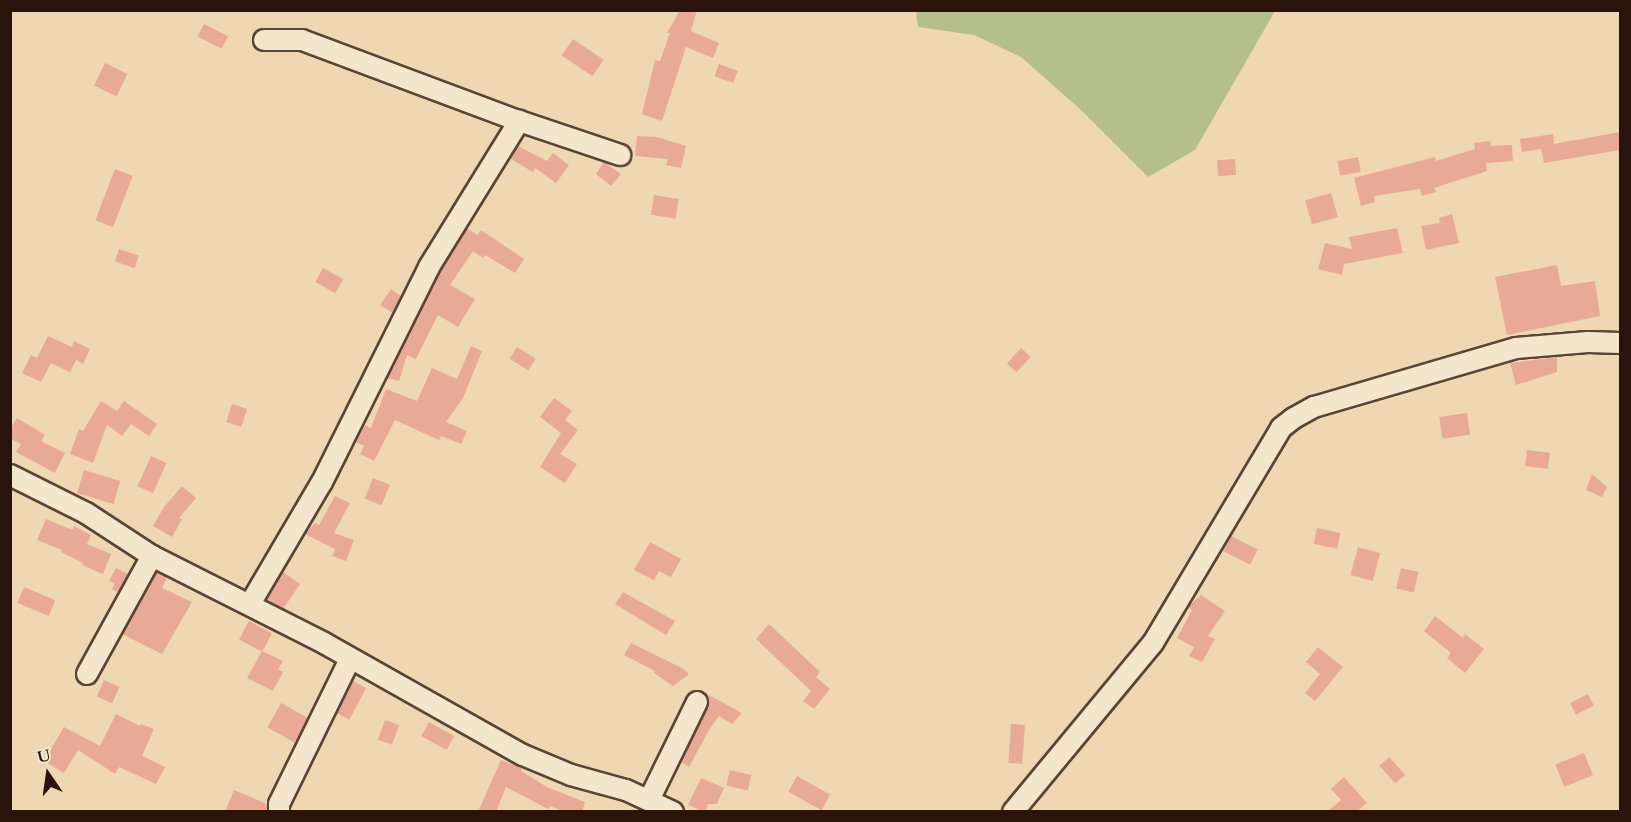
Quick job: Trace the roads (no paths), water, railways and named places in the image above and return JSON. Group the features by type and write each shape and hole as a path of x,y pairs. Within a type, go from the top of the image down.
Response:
{"street":[{"path":"264,40 303,40 519,121 620,155"},
{"path":"250,604 322,482 429,267 519,121"},
{"path":"1014,812 1153,643 1281,428 1294,417 1314,407 1516,348 1587,342 1620,343"},
{"path":"10,475 86,513 152,556 250,604 523,755 659,807 697,702"},
{"path":"87,674 152,556"},
{"path":"279,812 279,804 350,659"}]}
